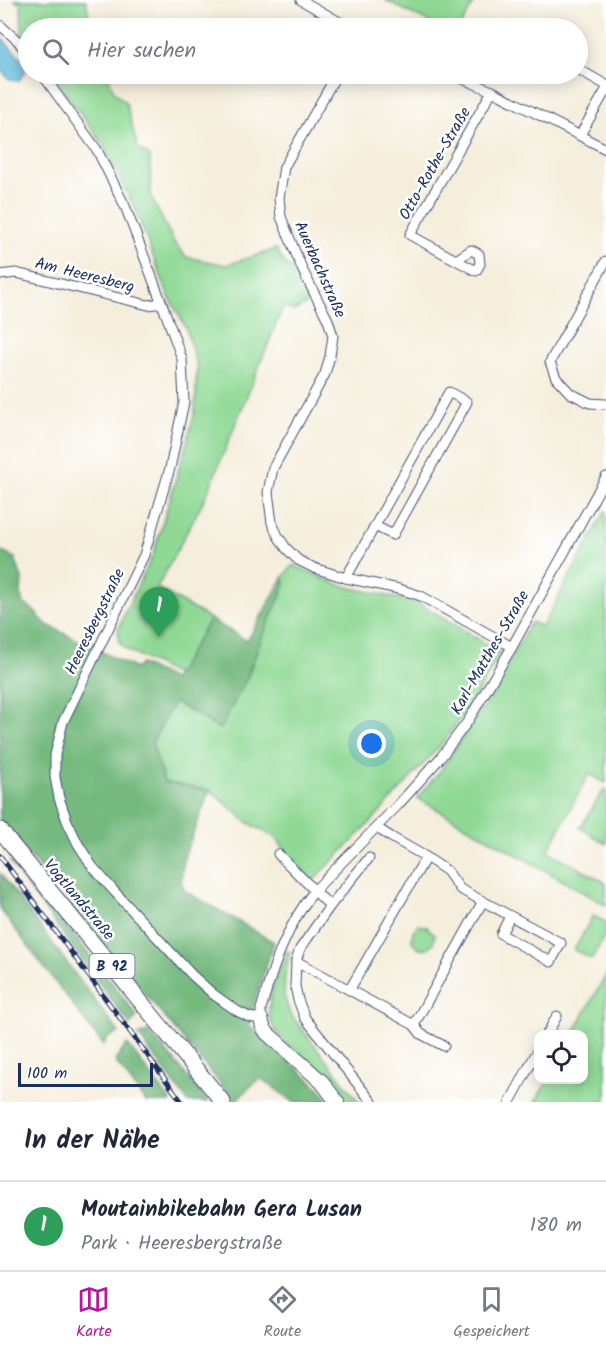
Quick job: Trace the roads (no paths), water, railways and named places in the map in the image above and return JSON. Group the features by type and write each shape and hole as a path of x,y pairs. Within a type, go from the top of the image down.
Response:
{"main road":[{"name":"Vogtlandstraße","path":"0,830 223,1102"}],"street":[{"path":"301,0 332,18"},
{"path":"0,25 18,41"},
{"path":"588,75 606,85"},
{"name":"Heeresbergstraße","path":"49,84 97,150 125,206 182,359 184,402 170,468 144,555 63,722 55,755 55,777 66,821 93,866 192,975 237,1011 249,1017 261,1019"},
{"name":"Auerbachstraße","path":"331,84 284,167 279,198 281,217 303,271 328,320 333,336 325,374 273,468 268,492 272,523 286,549 298,560 314,568 346,578 421,596 512,647"},
{"path":"475,84 606,149"},
{"path":"580,135 606,90"},
{"name":"Otto-Rothe-Straße","path":"456,260 410,236 492,91"},
{"path":"606,261 550,362 556,378 570,393 590,403 606,404"},
{"name":"Am Heeresberg","path":"0,275 16,273 148,305 162,303"},
{"path":"346,578 449,392 467,402 393,535 375,526"},
{"name":"Karl-Matthes-Straße","path":"261,1019 263,1003 282,946 306,901 377,828 441,757 468,721 512,647 606,477"},
{"path":"377,828 447,871 460,889 561,943 551,962 501,934 510,916"},
{"path":"278,854 330,906"},
{"path":"350,989 426,856"},
{"path":"369,858 330,906 300,949 296,961 295,986 305,1018 372,1102"},
{"path":"414,1025 483,901"},
{"path":"296,961 414,1025 421,1034 444,1046"},
{"path":"550,1030 557,1016"},
{"path":"261,1019 262,1027 267,1033 322,1082 337,1102"},
{"path":"510,1102 534,1057"}],"water":[{"path":"0,38 5,40 18,55 18,80 9,79 0,69"}],"railway":[{"path":"0,856 182,1102"}],"place":[{"name":"Moutainbikebahn Gera Lusan","path":"159,637"}]}
